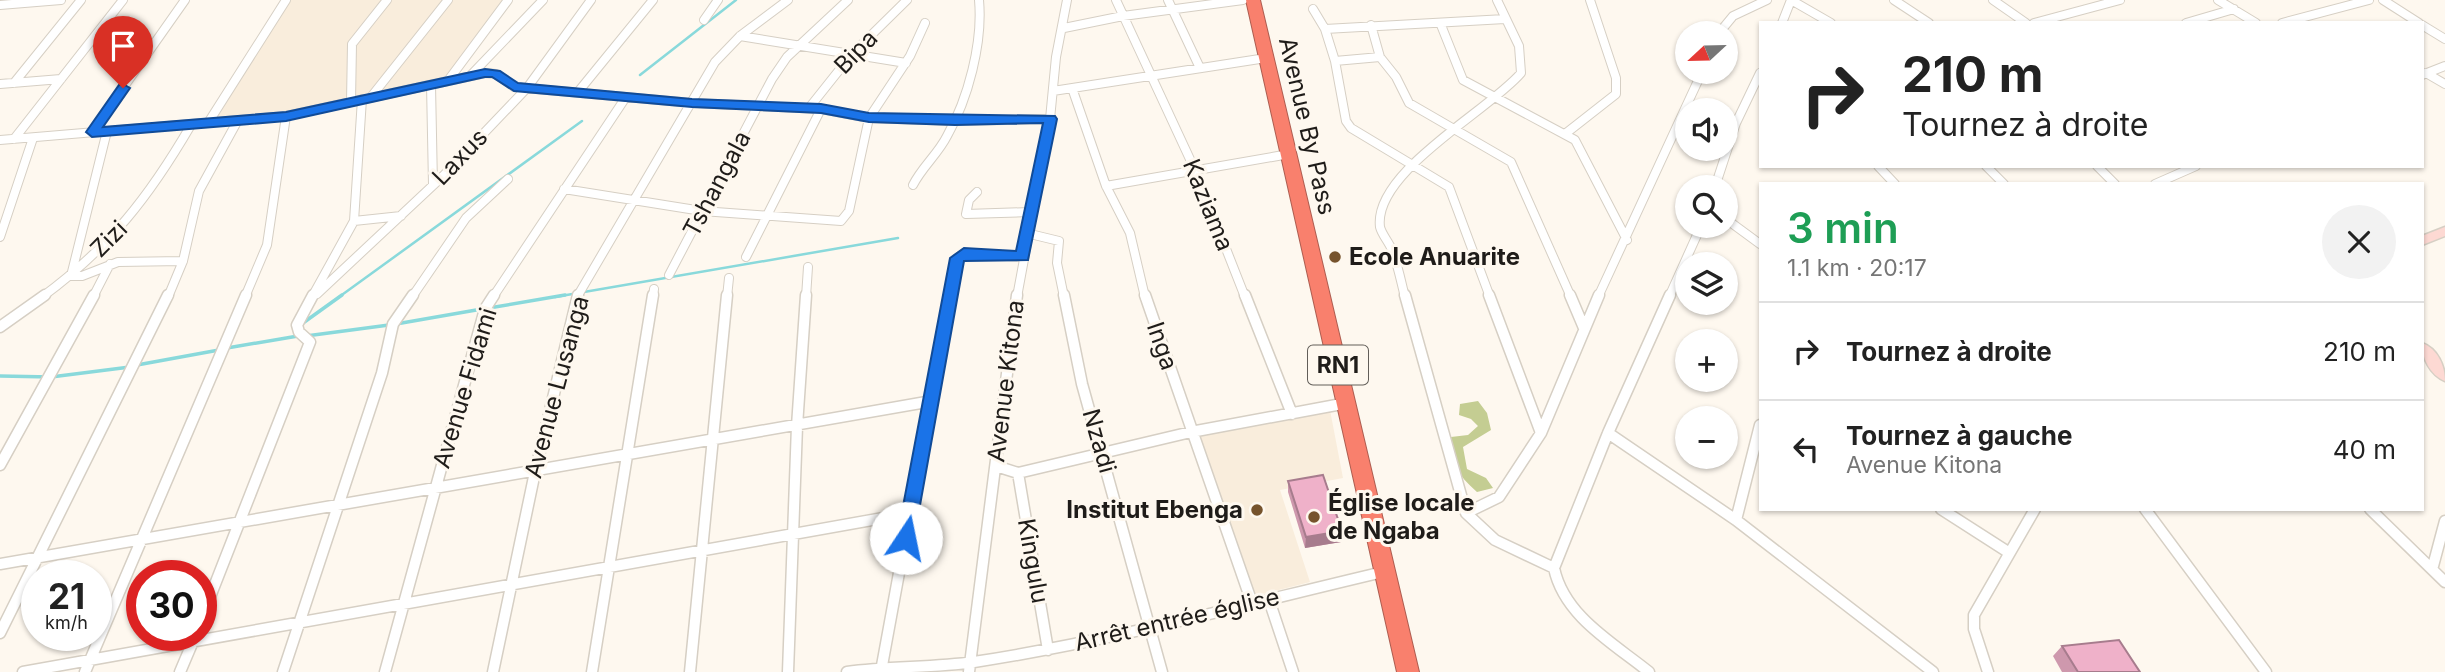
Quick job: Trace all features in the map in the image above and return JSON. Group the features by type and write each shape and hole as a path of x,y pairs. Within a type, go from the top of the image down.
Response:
{"highway":[{"name":"Avenue By Pass","path":"1253,0 1408,672"}],"street":[{"path":"0,13 4,4 61,0"},
{"path":"14,83 81,0"},
{"path":"14,139 123,0"},
{"path":"92,132 185,0"},
{"path":"208,123 286,0"},
{"path":"351,101 352,44 387,0"},
{"path":"217,581 310,342 299,332 297,325 354,221 367,98 447,0"},
{"path":"450,78 508,0"},
{"path":"471,74 543,0"},
{"name":"Laxus","path":"312,299 433,185 527,88 591,0"},
{"path":"578,92 653,0"},
{"path":"704,20 716,7 718,0"},
{"name":"Avenue Lusanga","path":"493,672 534,472 578,294 715,62 740,36 788,0"},
{"name":"Tshangala","path":"669,275 780,68 799,46 848,0"},
{"name":"Bipa","path":"810,108 852,54 907,0"},
{"path":"913,185 922,166 937,152 955,121 981,22 979,0"},
{"name":"Avenue Kitona","path":"970,667 1022,257 1051,119 1056,57 1064,28 1067,0"},
{"name":"Kaziama","path":"1116,0 1195,170 1292,414"},
{"path":"1064,28 1170,4 1243,0"},
{"path":"1497,0 1519,46 1521,74 1496,98 1413,164 1391,191 1383,207 1380,227 1392,249 1466,513 1474,524 1508,549 1554,568"},
{"path":"1565,134 1616,94 1616,78 1590,0"},
{"path":"1725,21 1767,0"},
{"path":"1783,21 1791,0 1828,21"},
{"path":"1894,0 1926,21"},
{"path":"1993,0 2023,21"},
{"path":"2041,21 2120,0"},
{"path":"2218,0 2253,21"},
{"path":"2290,21 2369,0"},
{"path":"2383,0 2415,21"},
{"path":"1170,4 1200,68"},
{"path":"1313,9 1325,29 1335,61 1346,121 1351,128 1440,179 1455,198 1541,433"},
{"path":"2193,21 2234,9"},
{"path":"1325,29 1371,25 1441,25 1504,19"},
{"path":"564,188 702,211 831,222 845,218 869,118 906,63 925,23"},
{"path":"1371,25 1380,57 1396,77 1409,103 1452,131 1497,153 1515,168 1584,328"},
{"path":"1441,25 1460,75 1496,98 1565,134 1583,152 1626,240"},
{"path":"2424,26 2445,39"},
{"path":"740,36 906,63"},
{"path":"1335,61 1380,57"},
{"path":"1053,91 1266,58"},
{"path":"2424,74 2445,66"},
{"path":"0,140 286,116 471,74 496,74 508,84 527,88 692,103 821,108 869,118 955,121 1051,119"},
{"path":"2424,74 2445,84"},
{"path":"1719,175 1736,123 1759,75"},
{"path":"0,84 61,79"},
{"path":"1466,513 1499,498 1541,433 1584,328 1697,84"},
{"path":"431,85 433,185"},
{"name":"Inga","path":"1072,88 1090,134 1105,186 1130,233 1146,300 1252,604"},
{"name":"Avenue Fidami","path":"385,672 485,309 626,97"},
{"path":"746,257 821,108"},
{"path":"85,672 267,245 286,116"},
{"path":"0,633 157,321 183,261 199,191 238,120"},
{"name":"Zizi","path":"0,327 71,276 128,221 191,125"},
{"path":"107,131 71,276 82,276 110,264 183,261"},
{"path":"0,237 33,138"},
{"path":"1105,186 1289,154"},
{"path":"1880,168 1893,182"},
{"path":"1988,168 2002,182"},
{"path":"2099,168 2113,182"},
{"path":"2160,182 2191,168"},
{"path":"283,672 382,373 394,324 466,218 508,179"},
{"path":"977,192 969,200 964,212 966,214 1030,212"},
{"path":"354,221 401,216"},
{"path":"1738,228 1759,243"},
{"path":"2424,241 2445,231"},
{"name":"Nzadi","path":"1026,233 1059,241 1057,263 1082,384 1162,672"},
{"path":"1649,672 1577,612 1559,593 1554,582 1554,568 1608,433 1696,238"},
{"path":"881,669 957,258 964,253 1022,257"},
{"path":"0,465 51,377 110,264"},
{"path":"788,672 797,426 808,267"},
{"path":"690,672 710,440 729,278"},
{"path":"592,672 654,289"},
{"path":"2424,350 2445,376"},
{"path":"0,564 241,523 340,502 534,472 932,401"},
{"path":"996,466 1018,473 1191,432 1347,403"},
{"path":"1736,520 1759,429"},
{"path":"1608,433 1736,520 1933,672"},
{"name":"Kingulu","path":"1018,473 1048,650"},
{"path":"1944,511 2008,552"},
{"path":"1988,672 1974,629 1974,615 2033,511"},
{"path":"2146,511 2266,672"},
{"path":"2372,511 2394,534 2433,566 2445,582"},
{"path":"217,635 509,586 609,565 911,513"},
{"path":"2433,566 2445,522"},
{"name":"Arrêt entrée église","path":"847,672 970,667 1149,628 1383,572"},
{"path":"1269,600 1293,672"},
{"path":"23,672 131,651"},
{"path":"180,672 189,651"}],"shaded area":[{"path":"289,0 385,0 350,44 348,100 285,113 217,118"},
{"path":"391,0 446,0 372,93 352,97 354,47"},
{"path":"449,0 506,0 446,76 376,95"},
{"path":"1330,410 1343,478 1280,490 1310,582 1255,596 1197,435"}],"green space":[{"path":"1478,401 1487,413 1491,430 1463,447 1467,469 1486,478 1493,488 1477,492 1456,468 1451,437 1468,435 1478,426 1471,419 1459,415 1460,404"}],"building":[{"name":"Église locale de Ngaba","path":"1323,475 1342,531 1306,537 1288,481"},
{"path":"2119,640 2140,672 2078,672 2062,646"}],"waterway":[{"path":"640,75 736,0"},
{"path":"339,297 582,121"},
{"path":"555,297 898,238"},
{"path":"303,323 342,295"},
{"path":"489,308 565,295"},
{"path":"396,324 482,309"},
{"path":"306,336 389,325"},
{"path":"227,348 298,336"},
{"path":"137,365 219,350"},
{"path":"0,376 51,377 130,367"}],"place":[{"name":"Ecole Anuarite","path":"1335,257"},
{"name":"Institut Ebenga","path":"1257,510"},
{"name":"Église locale de Ngaba","path":"1314,517"}],"route":[{"path":"123,88 92,132 286,116 431,85 450,78 485,73 496,74 514,87 692,103 821,108 869,118 955,121 1051,119 1022,257 964,253 957,258 906,538"}]}
